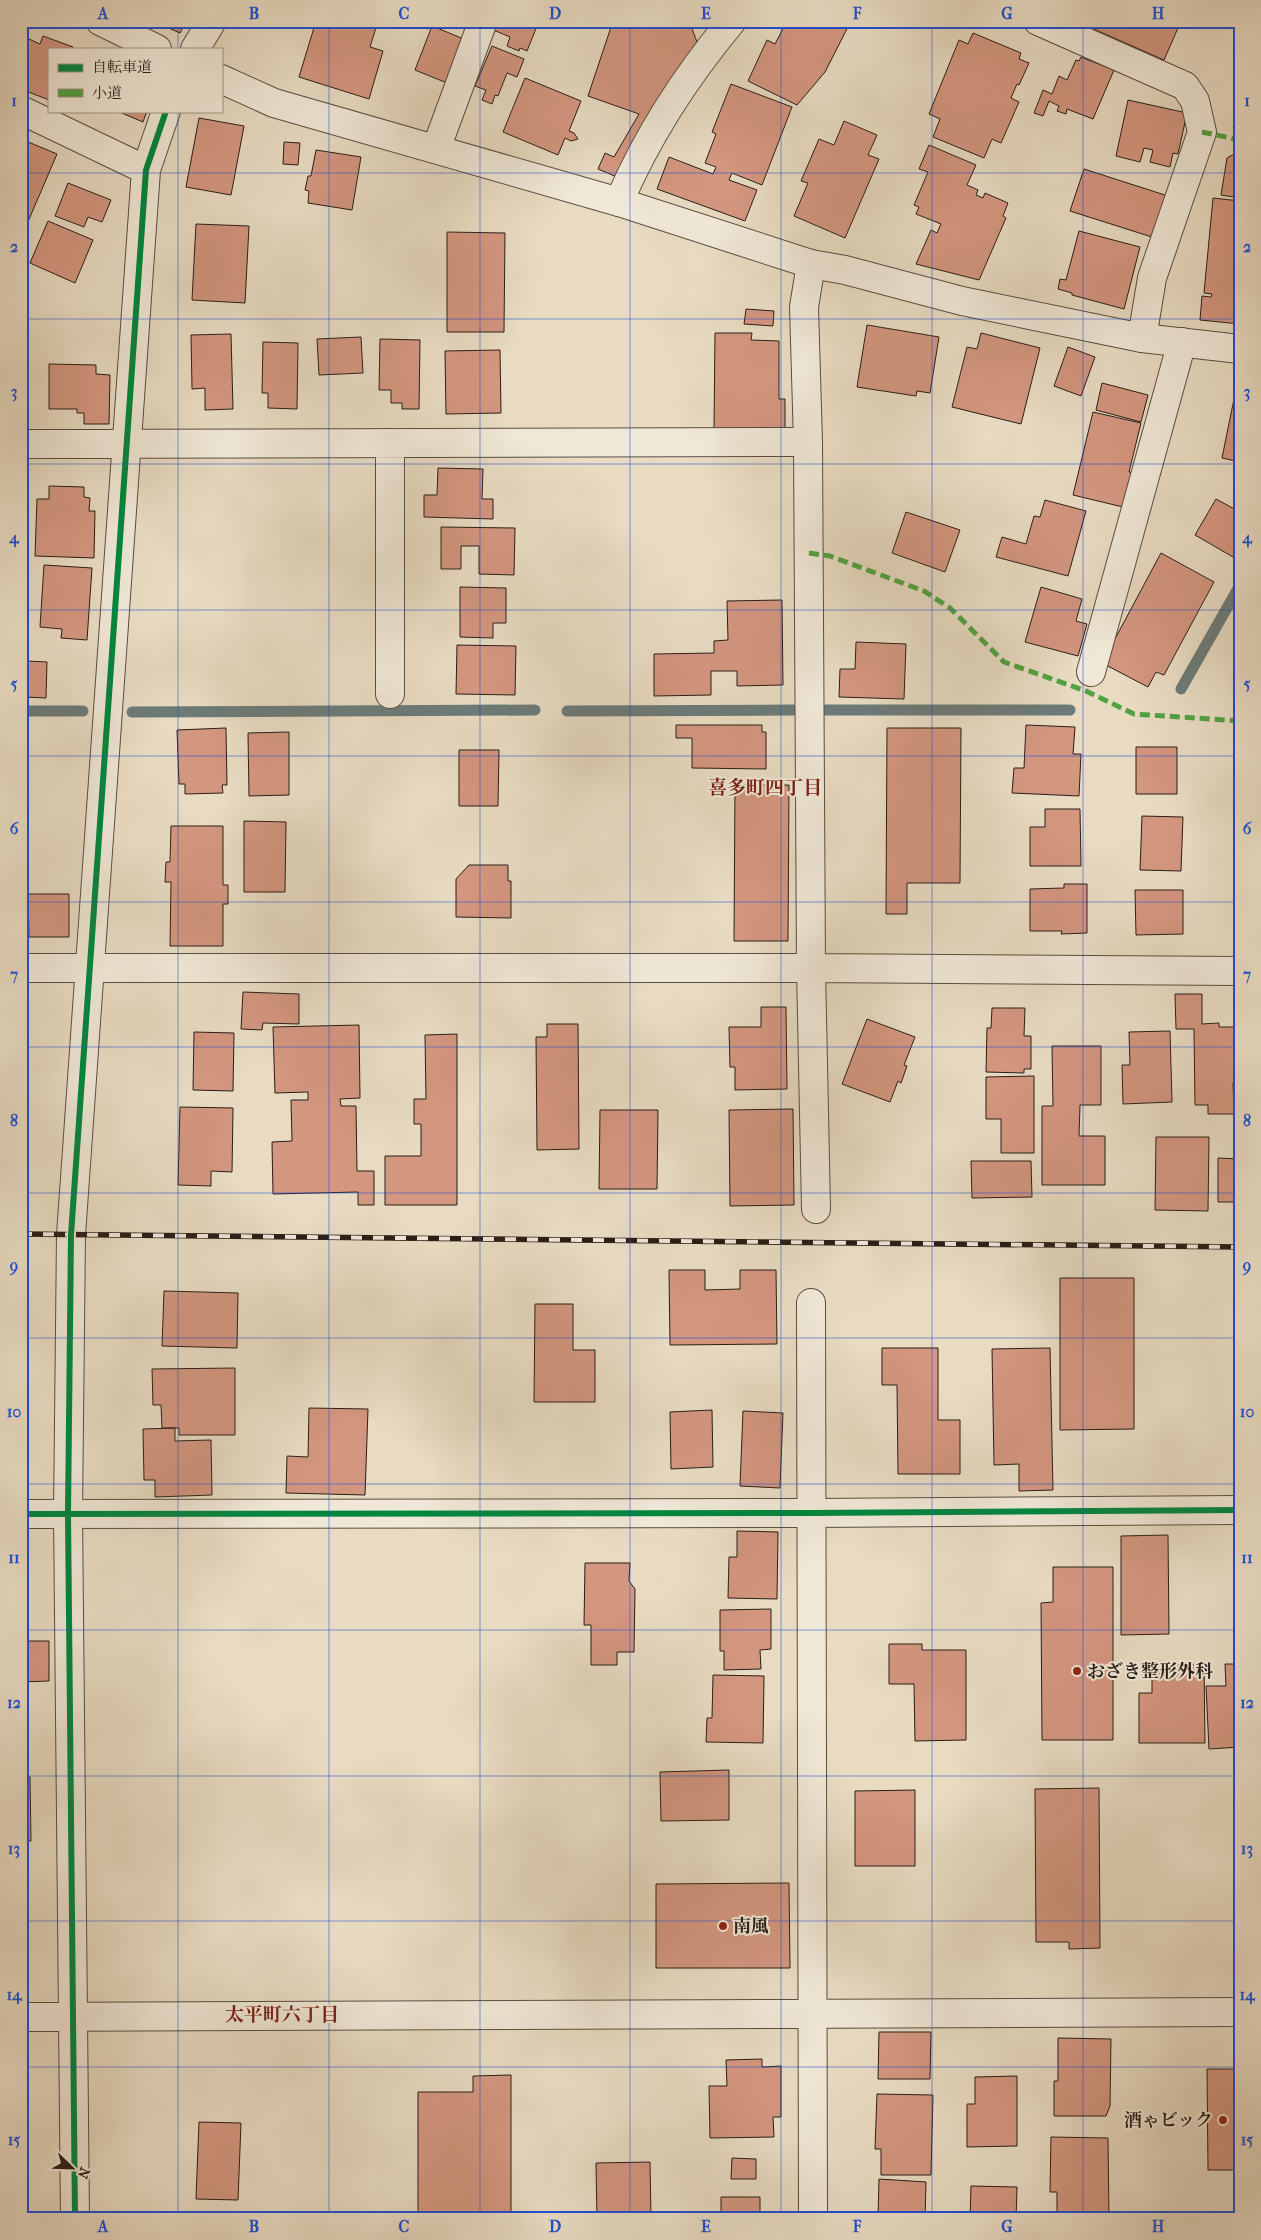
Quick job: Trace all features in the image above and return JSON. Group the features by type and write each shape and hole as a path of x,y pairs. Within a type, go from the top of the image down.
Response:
{"street":[{"path":"100,21 155,48"},
{"path":"196,48 212,21"},
{"path":"436,148 483,21"},
{"path":"619,202 629,178 674,98 712,44 732,21"},
{"path":"1038,21 1185,86 1195,100 1202,132 1152,278 1142,338"},
{"path":"222,79 274,103 619,202 811,264 846,270 962,301 1142,338 1240,350"},
{"path":"21,110 146,170"},
{"path":"75,2219 68,1514 71,1235 146,170 166,112"},
{"path":"811,264 804,307 808,442 811,968 816,1208"},
{"path":"1091,672 1182,342"},
{"path":"21,444 808,442"},
{"path":"390,443 390,694"},
{"path":"21,968 811,968 1240,972"},
{"path":"811,1303 813,2219"},
{"path":"21,1514 812,1514 1240,1510"},
{"path":"21,2017 812,2012 1240,2012"}],"building":[{"path":"153,21 186,21 180,33"},
{"path":"316,21 378,21 370,47 383,51 369,99 299,77"},
{"path":"408,21 431,21 428,29"},
{"path":"495,21 539,21 527,51 520,48 519,51 507,46 510,37 491,29"},
{"path":"613,21 689,21 699,47 617,177 598,169 605,153 614,157 639,114 588,96"},
{"path":"787,21 851,21 825,72 797,105 748,81 767,40 775,44"},
{"path":"1092,21 1181,21 1164,60 1089,27"},
{"path":"432,26 464,39 447,83 415,70"},
{"path":"973,33 1021,53 1019,59 1029,63 1011,98 1019,102 1001,143 992,139 984,158 933,137 940,119 929,114 959,40 968,44"},
{"path":"43,36 73,47 48,48 48,100 21,89 21,60 29,39 40,44"},
{"path":"492,46 524,59 517,77 507,73 498,96 495,95 492,104 482,100 486,90 475,86"},
{"path":"1081,57 1114,70 1093,119 1067,109 1066,114 1057,111 1059,106 1049,101 1043,116 1034,113 1043,90 1052,94 1059,76 1067,80 1076,60 1079,61"},
{"path":"525,78 581,101 569,131 574,133 578,139 571,141 565,138 558,155 503,132"},
{"path":"731,84 792,107 762,185 732,173 729,180 757,190 745,221 657,189 669,157 713,174 716,167 705,163 716,134 712,132"},
{"path":"1128,100 1187,113 1178,154 1173,153 1170,167 1150,162 1153,150 1144,148 1140,162 1116,156"},
{"path":"1240,107 1240,130 1233,128"},
{"path":"119,112 147,112 143,122"},
{"path":"199,118 244,126 231,195 186,187"},
{"path":"844,121 877,135 868,155 879,159 845,238 794,216 808,183 801,181 819,139 834,145"},
{"path":"21,139 57,154 27,224 21,222"},
{"path":"284,142 300,143 298,165 283,164"},
{"path":"929,145 976,165 967,185 978,190 976,195 983,198 985,193 1008,203 1003,216 1006,218 979,280 916,264 931,230 937,233 941,224 916,214 919,207 914,205 928,172 919,169"},
{"path":"316,150 361,157 352,210 308,203 309,191 305,190 308,176 311,176"},
{"path":"1240,151 1240,198 1221,195 1227,158"},
{"path":"1084,169 1168,196 1155,238 1070,211"},
{"path":"68,183 111,200 102,222 88,217 84,227 55,216"},
{"path":"1213,198 1240,201 1240,324 1200,320 1202,296 1211,297 1212,294 1204,293"},
{"path":"48,221 93,240 75,283 30,263"},
{"path":"196,224 249,226 245,303 192,300"},
{"path":"1079,231 1140,247 1124,309 1072,295 1072,293 1058,289 1060,279 1066,280"},
{"path":"447,232 505,233 504,332 447,332"},
{"path":"746,309 774,311 773,326 744,324"},
{"path":"867,325 939,337 930,393 917,391 916,396 857,387"},
{"path":"715,333 752,333 751,340 779,341 779,399 785,399 785,429 714,429"},
{"path":"981,333 1040,348 1021,424 952,407 967,347 977,349"},
{"path":"231,334 233,409 205,410 205,388 192,389 191,335"},
{"path":"361,337 363,373 319,375 317,339"},
{"path":"380,339 420,340 419,409 402,409 402,403 391,403 391,390 379,390"},
{"path":"263,342 298,343 297,409 268,408 268,393 262,393"},
{"path":"1068,347 1095,357 1081,396 1054,386"},
{"path":"500,350 501,413 446,414 445,351"},
{"path":"49,364 96,365 96,374 110,375 109,424 84,424 84,413 77,413 77,409 49,409"},
{"path":"1102,383 1148,395 1141,422 1096,410"},
{"path":"1237,384 1240,384 1240,462 1222,458"},
{"path":"1093,412 1141,423 1129,472 1135,473 1127,508 1073,495"},
{"path":"438,468 483,469 482,499 493,499 493,519 424,517 424,495 437,495"},
{"path":"49,486 84,487 84,497 90,498 89,511 95,511 94,558 35,556 37,499 49,499"},
{"path":"1216,499 1240,512 1240,546 1233,557 1195,535"},
{"path":"1045,500 1086,511 1068,576 996,557 1002,537 1026,544 1034,516 1040,517"},
{"path":"906,512 960,530 945,572 892,553"},
{"path":"441,527 515,528 514,575 479,574 479,546 461,546 461,569 441,569"},
{"path":"1161,553 1214,582 1164,675 1156,672 1148,687 1102,663"},
{"path":"44,565 92,568 87,640 61,638 62,629 40,627"},
{"path":"460,587 506,588 506,623 493,623 493,638 460,637"},
{"path":"1041,587 1082,599 1076,621 1087,624 1078,656 1025,642"},
{"path":"782,600 783,685 737,686 737,671 711,671 711,695 654,696 654,654 714,653 714,641 728,640 727,601"},
{"path":"856,642 906,644 904,699 839,697 840,669 855,669"},
{"path":"457,645 516,646 515,695 456,694"},
{"path":"26,661 47,662 46,698 25,697"},
{"path":"22,724 23,763 21,763"},
{"path":"676,725 762,725 762,732 766,732 766,769 692,768 692,738 676,738"},
{"path":"1026,725 1075,727 1073,754 1081,754 1079,796 1012,793 1014,768 1024,768"},
{"path":"226,728 227,785 222,785 223,793 185,794 185,784 179,784 177,730"},
{"path":"887,728 961,728 960,883 907,883 907,914 886,914"},
{"path":"289,732 289,795 249,796 248,733"},
{"path":"1136,747 1177,747 1177,794 1136,794"},
{"path":"459,750 499,750 498,806 459,806"},
{"path":"735,785 789,785 788,941 734,941"},
{"path":"1045,809 1080,809 1081,866 1030,866 1030,827 1045,827"},
{"path":"1142,816 1183,817 1181,871 1140,870"},
{"path":"244,821 286,822 285,892 244,892"},
{"path":"171,826 223,826 223,885 228,885 228,904 223,904 223,946 170,946 171,882 165,882 166,862 170,862"},
{"path":"469,865 508,865 508,881 511,881 511,918 456,917 456,879"},
{"path":"1064,884 1087,884 1087,933 1061,934 1062,931 1030,931 1030,889 1064,888"},
{"path":"1135,890 1183,890 1183,934 1136,935"},
{"path":"28,894 69,894 69,937 29,937"},
{"path":"243,992 299,994 299,1024 263,1023 262,1030 241,1029"},
{"path":"1175,994 1202,994 1202,1024 1219,1023 1219,1027 1239,1027 1240,1083 1233,1083 1234,1114 1208,1114 1208,1105 1195,1105 1194,1029 1176,1029"},
{"path":"761,1007 786,1007 787,1089 735,1090 735,1067 730,1067 729,1027 761,1027"},
{"path":"992,1008 1025,1008 1024,1036 1031,1036 1031,1069 1024,1069 1024,1073 986,1072 987,1028 991,1028"},
{"path":"867,1019 915,1037 904,1065 907,1066 901,1083 898,1081 890,1102 842,1084"},
{"path":"547,1024 578,1024 579,1149 537,1150 536,1037 547,1037"},
{"path":"359,1025 360,1098 340,1099 341,1106 356,1106 357,1171 374,1171 374,1205 358,1205 358,1192 273,1194 272,1142 292,1141 291,1100 308,1100 308,1092 275,1093 273,1027"},
{"path":"1170,1031 1172,1102 1123,1104 1122,1065 1130,1065 1129,1032"},
{"path":"194,1032 234,1033 233,1091 193,1090"},
{"path":"457,1034 457,1205 385,1205 385,1156 421,1156 421,1124 414,1124 414,1099 426,1099 425,1035"},
{"path":"1052,1046 1101,1046 1101,1105 1080,1105 1079,1136 1105,1136 1105,1185 1042,1185 1042,1106 1053,1106"},
{"path":"21,1071 24,1071 24,1196 21,1196"},
{"path":"1034,1076 1034,1153 1001,1153 1001,1119 986,1119 986,1077"},
{"path":"180,1107 233,1108 232,1172 211,1171 211,1186 178,1185"},
{"path":"793,1109 794,1205 730,1206 729,1110"},
{"path":"600,1110 658,1110 657,1189 599,1189"},
{"path":"1156,1137 1209,1137 1208,1211 1155,1210"},
{"path":"1218,1158 1240,1159 1240,1202 1218,1202"},
{"path":"971,1161 1031,1161 1032,1197 972,1198"},
{"path":"669,1270 705,1270 705,1290 740,1289 740,1270 776,1270 777,1344 670,1345"},
{"path":"1060,1278 1134,1278 1134,1429 1060,1430"},
{"path":"164,1291 238,1293 237,1348 162,1346"},
{"path":"535,1304 573,1304 573,1350 595,1350 595,1402 534,1402"},
{"path":"882,1348 938,1348 938,1420 960,1420 960,1474 898,1474 897,1385 882,1385"},
{"path":"1050,1348 1053,1490 1019,1491 1019,1464 994,1465 992,1349"},
{"path":"235,1368 235,1435 179,1435 179,1428 162,1428 161,1405 153,1405 152,1369"},
{"path":"309,1408 368,1409 365,1495 286,1493 287,1456 308,1457"},
{"path":"712,1410 713,1467 671,1469 670,1412"},
{"path":"743,1411 783,1413 780,1488 740,1486"},
{"path":"175,1428 175,1441 211,1440 212,1495 155,1497 155,1480 144,1480 143,1429"},
{"path":"737,1531 778,1532 777,1599 728,1598 729,1557 737,1557"},
{"path":"1168,1535 1169,1634 1121,1635 1121,1536"},
{"path":"585,1563 630,1563 629,1581 635,1589 634,1652 617,1652 617,1665 591,1665 591,1625 584,1625"},
{"name":"おざき整形外科","path":"1053,1567 1113,1567 1113,1740 1042,1740 1041,1603 1053,1602"},
{"path":"771,1609 771,1649 760,1650 761,1669 724,1670 724,1651 720,1651 720,1610"},
{"path":"21,1641 49,1641 49,1681 21,1682"},
{"path":"889,1644 922,1644 922,1650 966,1650 966,1740 915,1741 914,1684 889,1684"},
{"path":"1204,1664 1205,1743 1139,1743 1139,1693 1152,1693 1152,1665"},
{"path":"1225,1664 1240,1664 1240,1747 1209,1749 1206,1686 1226,1686"},
{"path":"713,1675 764,1676 763,1743 706,1742 707,1718 712,1718"},
{"path":"729,1770 729,1820 661,1821 660,1772"},
{"path":"30,1777 31,1841 21,1841 21,1778"},
{"path":"1099,1788 1100,1948 1069,1949 1069,1942 1036,1942 1035,1789"},
{"path":"915,1790 915,1866 855,1866 855,1791"},
{"path":"21,1849 23,1849 23,1899 21,1899"},
{"name":"南風","path":"789,1883 790,1968 656,1968 656,1884"},
{"path":"879,2032 931,2032 930,2079 878,2079"},
{"path":"1058,2038 1111,2039 1110,2106 1106,2116 1054,2116 1054,2081 1058,2081"},
{"path":"762,2059 762,2067 781,2066 781,2117 773,2117 774,2137 710,2138 709,2086 727,2086 726,2060"},
{"name":"酒ゃビック","path":"1207,2069 1240,2069 1240,2170 1208,2170"},
{"path":"511,2075 511,2219 418,2219 418,2092 473,2092 473,2076"},
{"path":"1017,2076 1017,2146 967,2147 967,2104 975,2104 975,2077"},
{"path":"877,2094 933,2095 931,2175 881,2175 881,2149 875,2149"},
{"path":"199,2122 241,2123 238,2200 196,2199"},
{"path":"1051,2137 1108,2138 1109,2219 1057,2219 1057,2192 1050,2192"},
{"path":"732,2158 756,2159 756,2179 731,2179"},
{"path":"650,2162 651,2219 597,2219 596,2163"},
{"path":"879,2179 926,2182 925,2219 878,2219"},
{"path":"971,2186 1017,2187 1016,2219 970,2219"},
{"path":"721,2197 760,2197 760,2214 769,2214 769,2219 721,2219"}],"waterway":[{"path":"1181,689 1240,585"},
{"path":"132,712 535,710"},
{"path":"567,711 793,710"},
{"path":"824,710 1070,710"},
{"path":"21,711 83,711"}],"railway":[{"path":"21,1234 1240,1247"}],"marked path":[{"path":"1202,132 1240,140"},
{"path":"809,553 830,556 924,591 950,608 1004,662 1086,691 1134,714 1240,721"}],"cycle path":[{"path":"75,2219 68,1514 71,1235 146,170 166,112"},
{"path":"21,1514 812,1513 1240,1510"}],"place":[{"name":"おざき整形外科","path":"1077,1671"},
{"name":"南風","path":"723,1926"},
{"name":"酒ゃビック","path":"1223,2120"}],"district":[{"name":"喜多町四丁目","path":"765,787"},
{"name":"太平町六丁目","path":"282,2014"}]}
